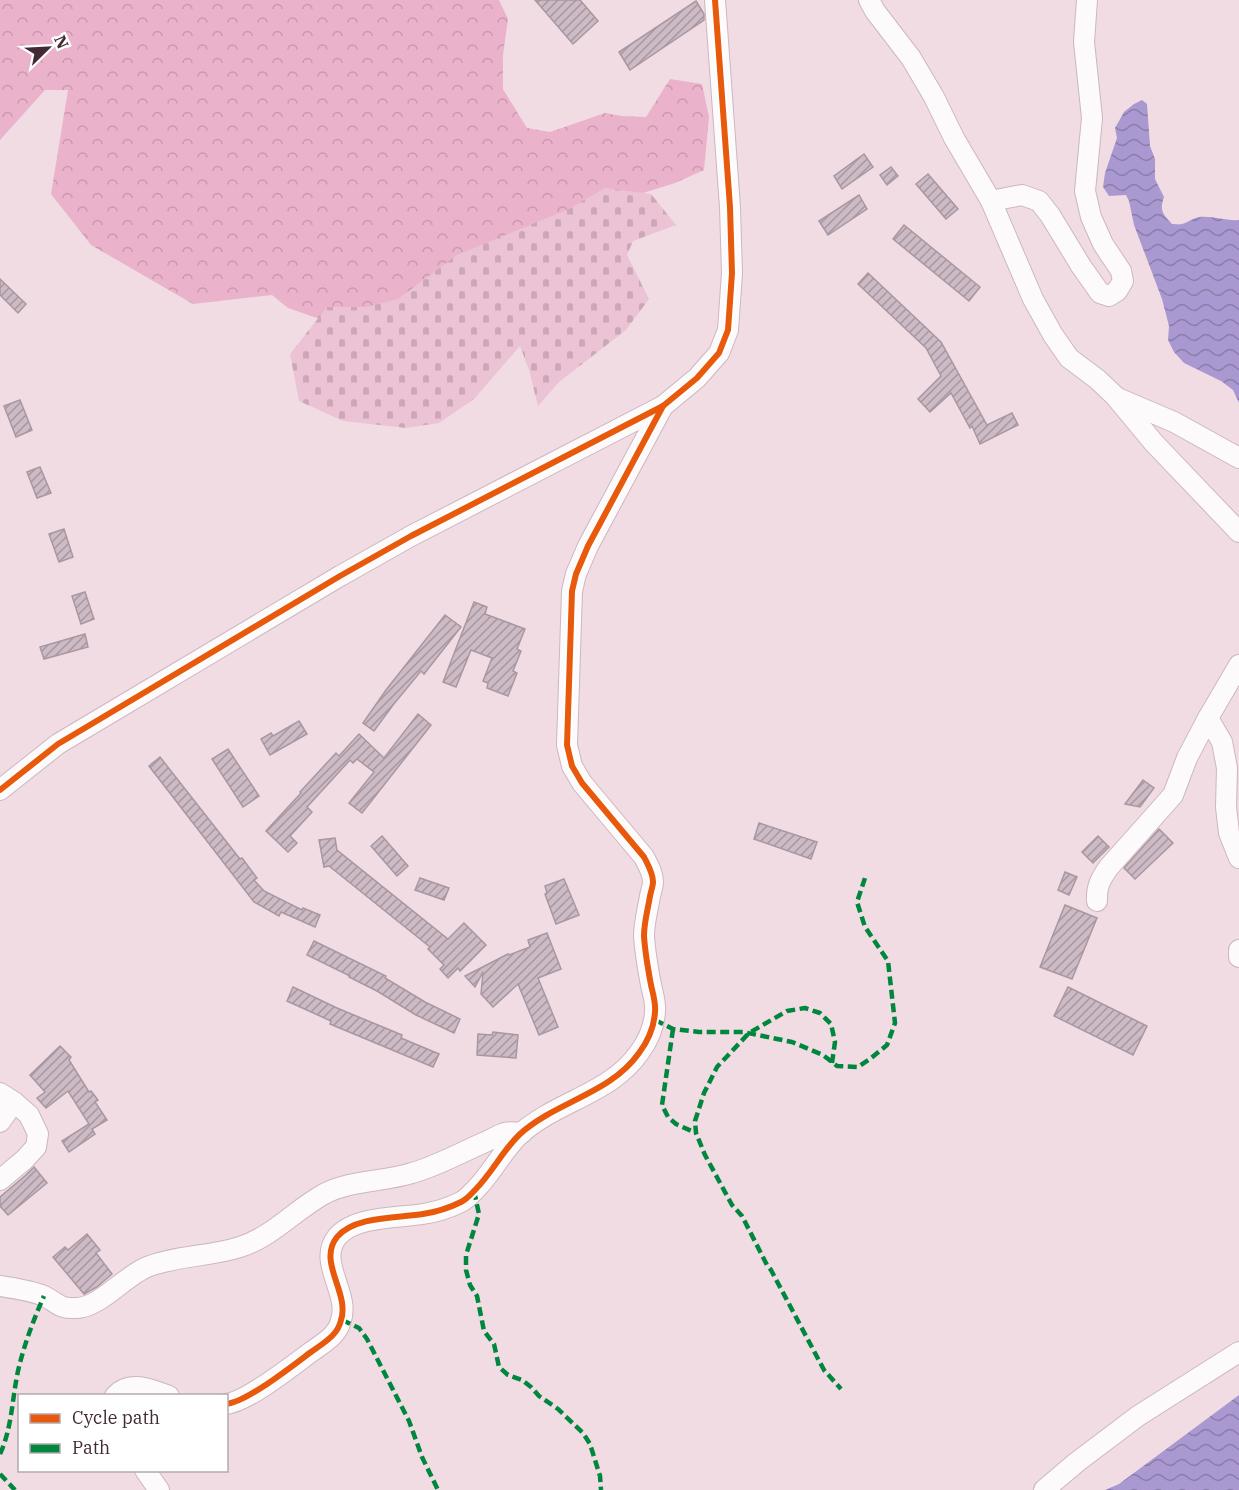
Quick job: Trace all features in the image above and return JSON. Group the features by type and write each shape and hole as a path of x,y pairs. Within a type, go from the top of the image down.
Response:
{"street":[{"path":"3,787 58,744 340,576 411,536 663,406 698,378 720,352 728,330 732,273 730,207 716,0"},
{"path":"869,0 911,58 954,138 992,201 1033,298 1053,335 1069,358 1115,396 1154,443 1239,532"},
{"path":"992,201 1022,195 1039,201 1100,293 1109,296 1117,291 1123,281 1121,271 1103,244 1091,217 1085,191 1092,118 1084,42 1087,0"},
{"path":"1115,396 1174,422 1239,458"},
{"path":"228,1404 246,1397 334,1335 342,1320 342,1308 341,1295 331,1261 332,1248 337,1238 346,1229 380,1219 442,1210 464,1200 482,1183 515,1138 551,1112 600,1088 620,1075 633,1062 646,1043 654,1024 656,1008 644,933 653,882 650,868 644,857 582,783 572,766 567,745 572,591 576,574 588,546 663,406"},
{"path":"1097,901 1100,879 1173,795 1187,758 1239,665"},
{"path":"1208,718 1222,742 1227,768 1226,807 1229,833 1239,858"},
{"path":"1239,950 1239,957"},
{"path":"0,1122 7,1098 29,1115 38,1134 36,1147 0,1180"},
{"path":"3,1284 44,1296 60,1307 79,1308 100,1298 144,1268 172,1260 241,1247 270,1232 304,1206 326,1193 349,1185 411,1174 506,1132 522,1133"},
{"path":"1044,1490 1138,1416 1239,1352"},
{"path":"117,1394 133,1386 166,1394"},
{"path":"147,1472 159,1490"}],"green space":[{"path":"0,0 499,0 508,19 503,55 503,89 527,128 550,132 605,113 646,117 670,79 702,84 709,117 704,170 675,183 624,199 452,295 343,327 288,308 272,295 193,304 91,245 51,194 68,90 45,90 0,140"},
{"path":"605,188 651,194 676,225 633,241 627,255 649,299 626,330 559,382 538,406 520,346 474,399 439,423 406,428 343,421 299,401 290,354 327,307 366,307 398,299 457,255 569,209"}],"water":[{"path":"1142,100 1147,104 1150,146 1155,159 1155,179 1164,197 1162,209 1166,218 1172,224 1184,223 1200,217 1239,220 1239,403 1233,390 1221,381 1184,363 1174,352 1168,340 1169,326 1162,299 1134,225 1129,201 1126,195 1109,196 1103,187 1105,173 1117,138 1115,128 1124,112"},
{"path":"1239,1395 1239,1490 1105,1490 1119,1484"}],"building":[{"path":"535,0 580,0 598,21 573,44"},
{"path":"696,1 704,14 704,20 630,70 619,52"},
{"path":"864,154 873,167 842,189 834,176"},
{"path":"891,167 898,176 887,185 880,175"},
{"path":"928,174 958,209 946,219 916,184"},
{"path":"859,195 867,209 828,235 819,221"},
{"path":"904,225 980,287 969,301 893,239"},
{"path":"868,273 941,342 987,425 1012,413 1018,425 980,444 972,426 970,428 951,393 930,412 918,399 941,376 926,348 858,284"},
{"path":"0,279 26,304 18,313 0,295"},
{"path":"20,400 32,430 16,437 4,406"},
{"path":"40,467 51,493 37,498 27,472"},
{"path":"64,529 73,557 59,562 49,534"},
{"path":"85,592 94,619 81,624 72,596"},
{"path":"474,602 487,607 485,614 525,629 517,649 521,651 513,671 517,673 508,696 487,688 488,683 483,681 492,658 471,650 456,687 443,682"},
{"path":"445,615 461,627 424,674 421,671 374,731 363,723"},
{"path":"85,634 88,647 44,659 40,647"},
{"path":"418,714 431,725 362,813 349,803 374,772 357,759 353,763 350,760 307,807 312,812 290,836 297,843 288,852 266,831 336,753 339,756 359,734 384,758"},
{"path":"299,721 307,734 270,755 261,739 271,733 273,736"},
{"path":"228,749 259,796 243,807 212,759"},
{"path":"160,757 240,859 242,858 257,878 254,880 264,891 302,910 303,908 320,915 315,927 281,912 279,916 254,902 149,766"},
{"path":"1143,780 1154,788 1140,807 1125,804"},
{"path":"759,823 817,842 811,859 754,839"},
{"path":"1159,829 1173,843 1135,879 1124,868"},
{"path":"382,836 408,866 397,876 371,846"},
{"path":"1098,836 1109,847 1093,863 1082,852"},
{"path":"335,838 337,850 448,939 464,923 486,945 460,971 458,968 448,978 440,969 444,965 428,949 430,947 329,866 324,867 319,840"},
{"path":"1065,872 1077,877 1069,895 1058,890"},
{"path":"420,878 449,888 444,900 415,890"},
{"path":"564,879 579,915 556,924 545,894 547,893 545,886"},
{"path":"1065,905 1097,918 1072,979 1040,967"},
{"path":"547,933 561,969 538,978 558,1027 539,1035 518,984 493,1007 481,994 483,972 475,987 465,976 508,954 530,947 528,940"},
{"path":"314,941 386,976 385,978 425,1002 460,1019 454,1033 416,1015 350,976 307,955"},
{"path":"293,987 402,1035 401,1038 439,1054 433,1067 330,1024 331,1021 287,1001"},
{"path":"1068,987 1147,1026 1133,1055 1054,1016"},
{"path":"493,1032 518,1035 516,1058 477,1055 478,1034 492,1035"},
{"path":"60,1046 71,1057 69,1060 89,1092 91,1091 98,1100 95,1102 107,1120 92,1129 95,1134 69,1152 62,1141 89,1124 68,1091 46,1108 37,1098 45,1092 30,1075"},
{"path":"34,1167 47,1183 8,1215 0,1206 0,1197"},
{"path":"87,1234 100,1250 96,1253 112,1274 97,1287 84,1294 53,1257 65,1247 68,1250"}],"marked path":[{"path":"655,1020 673,1029 699,1032 743,1032 792,1042 823,1055 837,1066 858,1067 870,1059 887,1045 895,1023 888,961 865,927 857,902 865,878"},
{"path":"832,1063 835,1042 831,1024 820,1013 805,1008 787,1011 749,1033 717,1067 704,1093 695,1121 696,1133 705,1155 732,1205 742,1216 824,1370 841,1389"},
{"path":"673,1029 662,1105 668,1117 676,1124 696,1133"},
{"path":"474,1191 479,1214 466,1255 466,1270 470,1285 477,1296 484,1331 494,1344 499,1367 508,1375 522,1380 531,1387 583,1433 590,1444 600,1476 601,1490"},
{"path":"0,1454 9,1424 20,1361 44,1296"},
{"path":"342,1320 359,1328 367,1339 409,1421 422,1457 438,1490"},
{"path":"0,1474 15,1490"}],"cycle path":[{"path":"0,790 58,744 340,576 411,536 663,406 697,378 719,353 728,330 732,273 730,207 715,0"},
{"path":"228,1404 245,1397 269,1382 325,1342 336,1330 343,1310 330,1257 337,1237 354,1225 377,1219 433,1212 463,1201 481,1183 520,1134 550,1113 613,1078 639,1053 650,1034 655,1005 644,936 653,884 652,875 644,857 582,783 572,766 567,745 572,591 576,574 588,546 663,406"}]}
